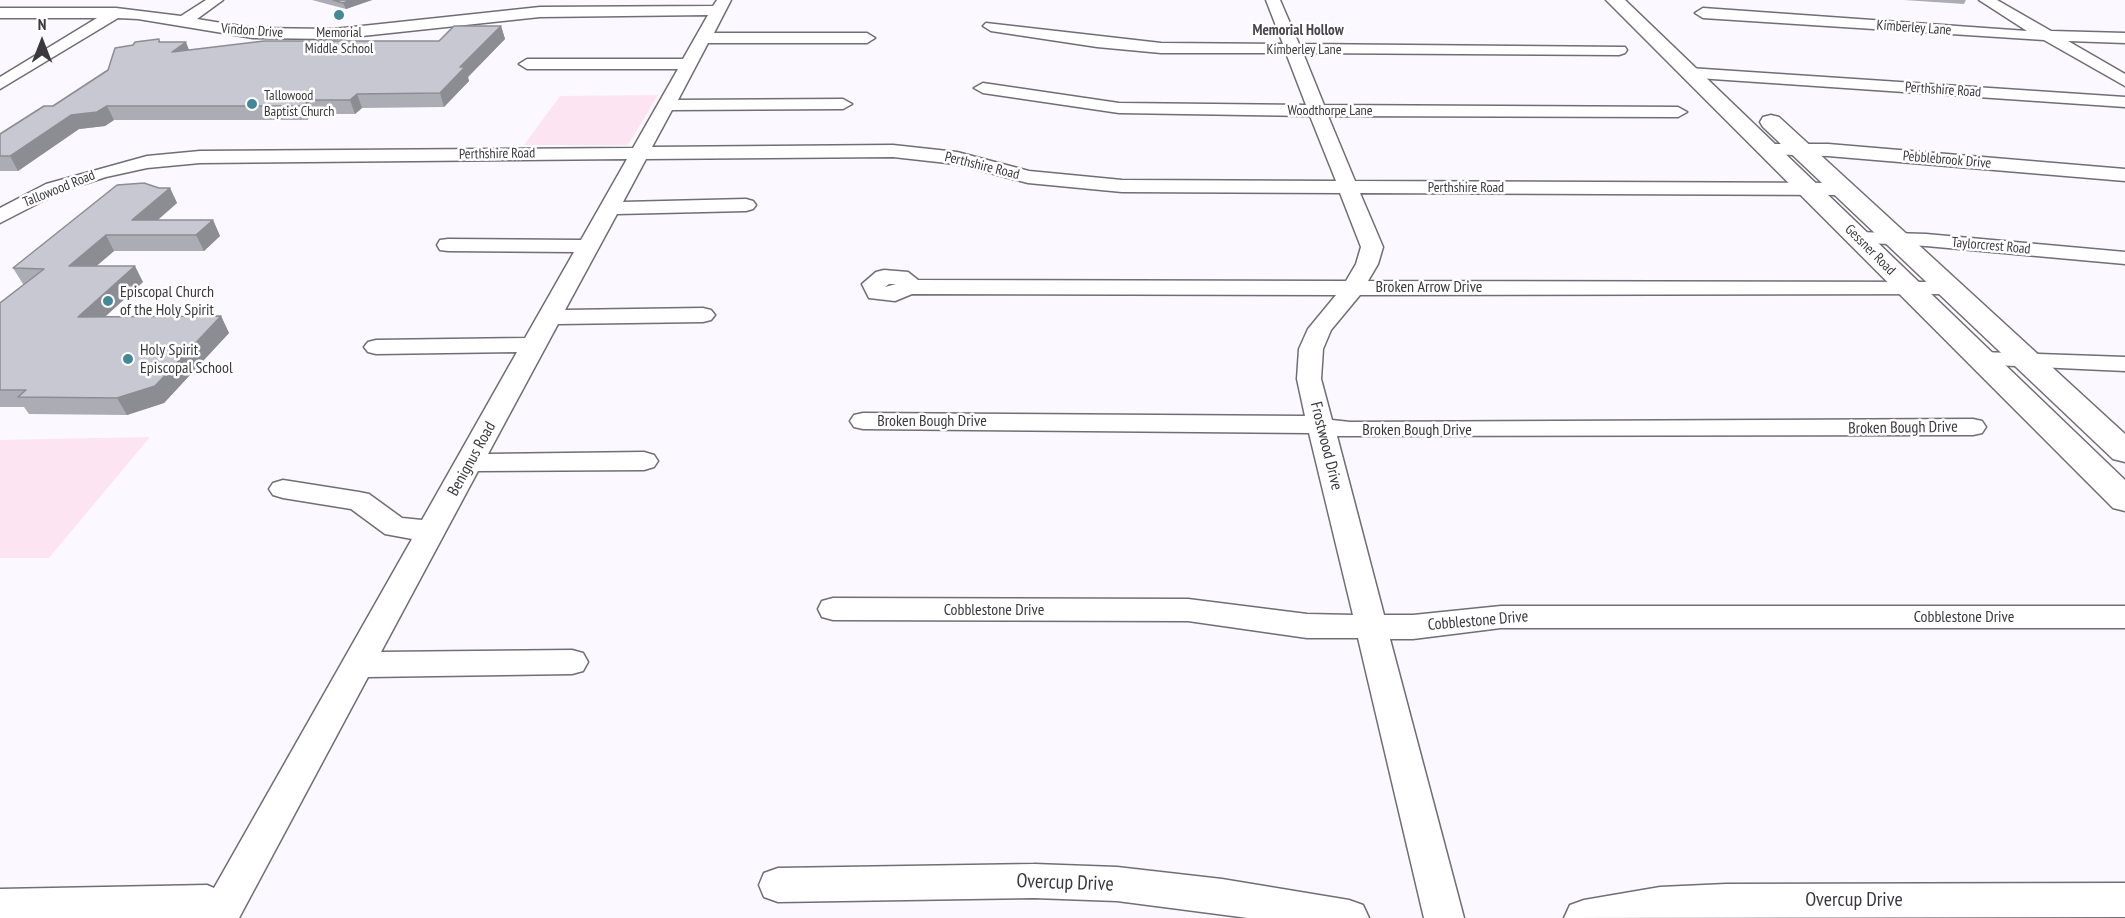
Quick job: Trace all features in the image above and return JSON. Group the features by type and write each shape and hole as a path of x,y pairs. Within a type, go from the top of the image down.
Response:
{"main road":[{"name":"Gessner Road","path":"1615,0 2125,500"},
{"name":"Gessner Road","path":"1643,0 1800,150 2125,452"}],"street":[{"path":"183,22 216,0"},
{"name":"Frostwood Drive","path":"1273,0 1372,247 1367,264 1354,287 1320,329 1311,349 1309,379 1444,918"},
{"path":"1986,0 2125,81"},
{"name":"Vindon Drive","path":"0,13 116,13 253,33 333,34 503,15 721,5"},
{"name":"Benignus Road","path":"218,918 534,345 552,317 721,5"},
{"path":"0,84 116,13"},
{"name":"Kimberley Lane","path":"1703,13 2050,36 2125,38"},
{"name":"Kimberley Lane","path":"991,26 1130,46 1293,50 1619,50"},
{"path":"702,38 867,38"},
{"path":"527,64 689,63"},
{"path":"0,71 21,71"},
{"name":"Perthshire Road","path":"1689,73 2125,102"},
{"name":"Woodthorpe Lane","path":"983,88 1119,108 1678,112"},
{"path":"667,105 843,104"},
{"name":"Pebblebrook Drive","path":"1768,150 1800,150 2125,175"},
{"name":"Perthshire Road","path":"121,168 147,162 200,157 894,151 957,158 1028,177 1075,184 1349,188 1843,189"},
{"name":"Tallowood Road","path":"0,217 22,202 53,188 121,168"},
{"path":"609,208 746,205"},
{"name":"Taylorcrest Road","path":"1857,238 1896,238 2125,258"},
{"path":"448,245 589,246"},
{"name":"Broken Arrow Drive","path":"908,287 1950,289"},
{"path":"552,317 703,315"},
{"path":"376,347 534,345"},
{"path":"1981,359 2125,364"},
{"name":"Broken Bough Drive","path":"863,421 1296,423 1322,427 1517,430 1973,427"},
{"path":"470,464 644,461"},
{"path":"283,489 359,501 395,527 432,531"},
{"name":"Cobblestone Drive","path":"833,609 1188,610 1307,626 1371,627 1413,627 1501,617 1576,616 2125,617"},
{"path":"358,665 572,662"},
{"name":"Overcup Drive","path":"778,885 1034,881 1117,884 1222,896 1349,918"},
{"name":"Overcup Drive","path":"1584,918 1660,905 1726,900 2125,900"},
{"path":"0,907 207,903 218,918"}],"shaded area":[{"path":"658,95 628,145 524,145 560,96"},
{"path":"150,437 49,558 0,558 0,440"}],"building":[{"path":"333,0 351,0 343,3"},
{"name":"Tallowood Baptist Church","path":"454,26 501,26 460,67 465,67 440,93 357,94 350,100 309,100 301,106 107,106 97,112 71,115 10,156 0,156 0,134 44,106 53,106 108,70 115,48 133,45 135,42 159,39 159,42 186,42 172,52 264,41 439,41"},
{"path":"144,183 159,188 170,188 132,220 213,220 196,235 106,235 69,266 135,266 78,317 221,316 155,386 117,398 18,397 26,390 0,390 0,303 44,269 13,268 117,185"}],"place":[{"name":"Memorial Middle School","path":"339,15"},
{"name":"Tallowood Baptist Church","path":"252,104"},
{"name":"Episcopal Church of the Holy Spirit","path":"108,301"},
{"name":"Holy Spirit Episcopal School","path":"128,359"}],"district":[{"name":"Memorial Hollow","path":"1298,31"}]}
